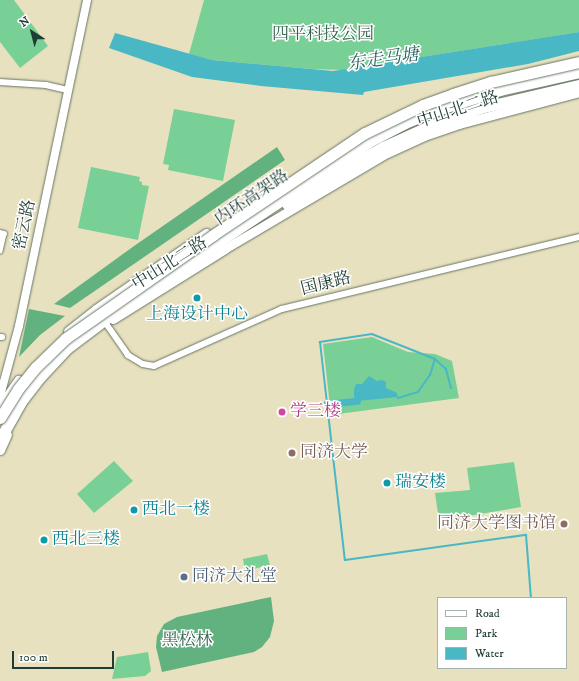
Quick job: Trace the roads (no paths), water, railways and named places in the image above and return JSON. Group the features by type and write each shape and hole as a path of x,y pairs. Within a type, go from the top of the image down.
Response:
{"highway":[{"name":"内环高架路","path":"0,418 18,389 36,366 66,338 213,235 359,137 402,115 453,94 491,82 579,62"},
{"name":"内环高架路","path":"0,439 22,400 66,348 157,283 283,198 389,131 440,109 472,98 579,71"},
{"path":"157,283 349,166 399,138 480,108 579,85"}],"main road":[{"name":"中山北二路","path":"0,406 21,377 62,336 96,309 280,184 348,140 384,124 435,105 579,71"},
{"name":"中山北二路","path":"0,450 14,418 24,401 43,377 69,349 106,323 226,248 383,155 424,136 459,124 579,92"}],"street":[{"name":"密云路","path":"0,396 10,365 87,0"},
{"path":"0,82 46,85 68,90"},
{"path":"0,233 4,234 0,251"},
{"name":"国康路","path":"106,323 128,355 143,364 154,366 282,309 579,237"},
{"path":"10,365 12,376 16,378 21,377"}],"water":[{"name":"东走马塘","path":"579,32 579,51 528,64 364,92 363,95 261,86 192,77 109,48 115,33 212,60 333,71"},
{"path":"369,376 377,381 382,380 386,382 386,388 397,393 398,397 357,401 354,397 354,389 356,384 362,384"}],"waterway":[{"path":"451,388 446,369 435,359 372,334 320,342 345,560 526,535 531,597"},
{"path":"398,398 418,392 430,375 435,359"},
{"path":"326,404 357,401"}],"place":[{"name":"上海设计中心","path":"197,298"},
{"name":"学三楼","path":"282,412"},
{"name":"同济大学","path":"292,453"},
{"name":"瑞安楼","path":"387,483"},
{"name":"西北一楼","path":"134,510"},
{"name":"同济大学图书馆","path":"564,524"},
{"name":"西北三楼","path":"44,540"},
{"name":"同济大礼堂","path":"184,577"}],"park label":[{"name":"四平科技公园","path":"323,35"},
{"name":"黑松林","path":"187,641"}]}
